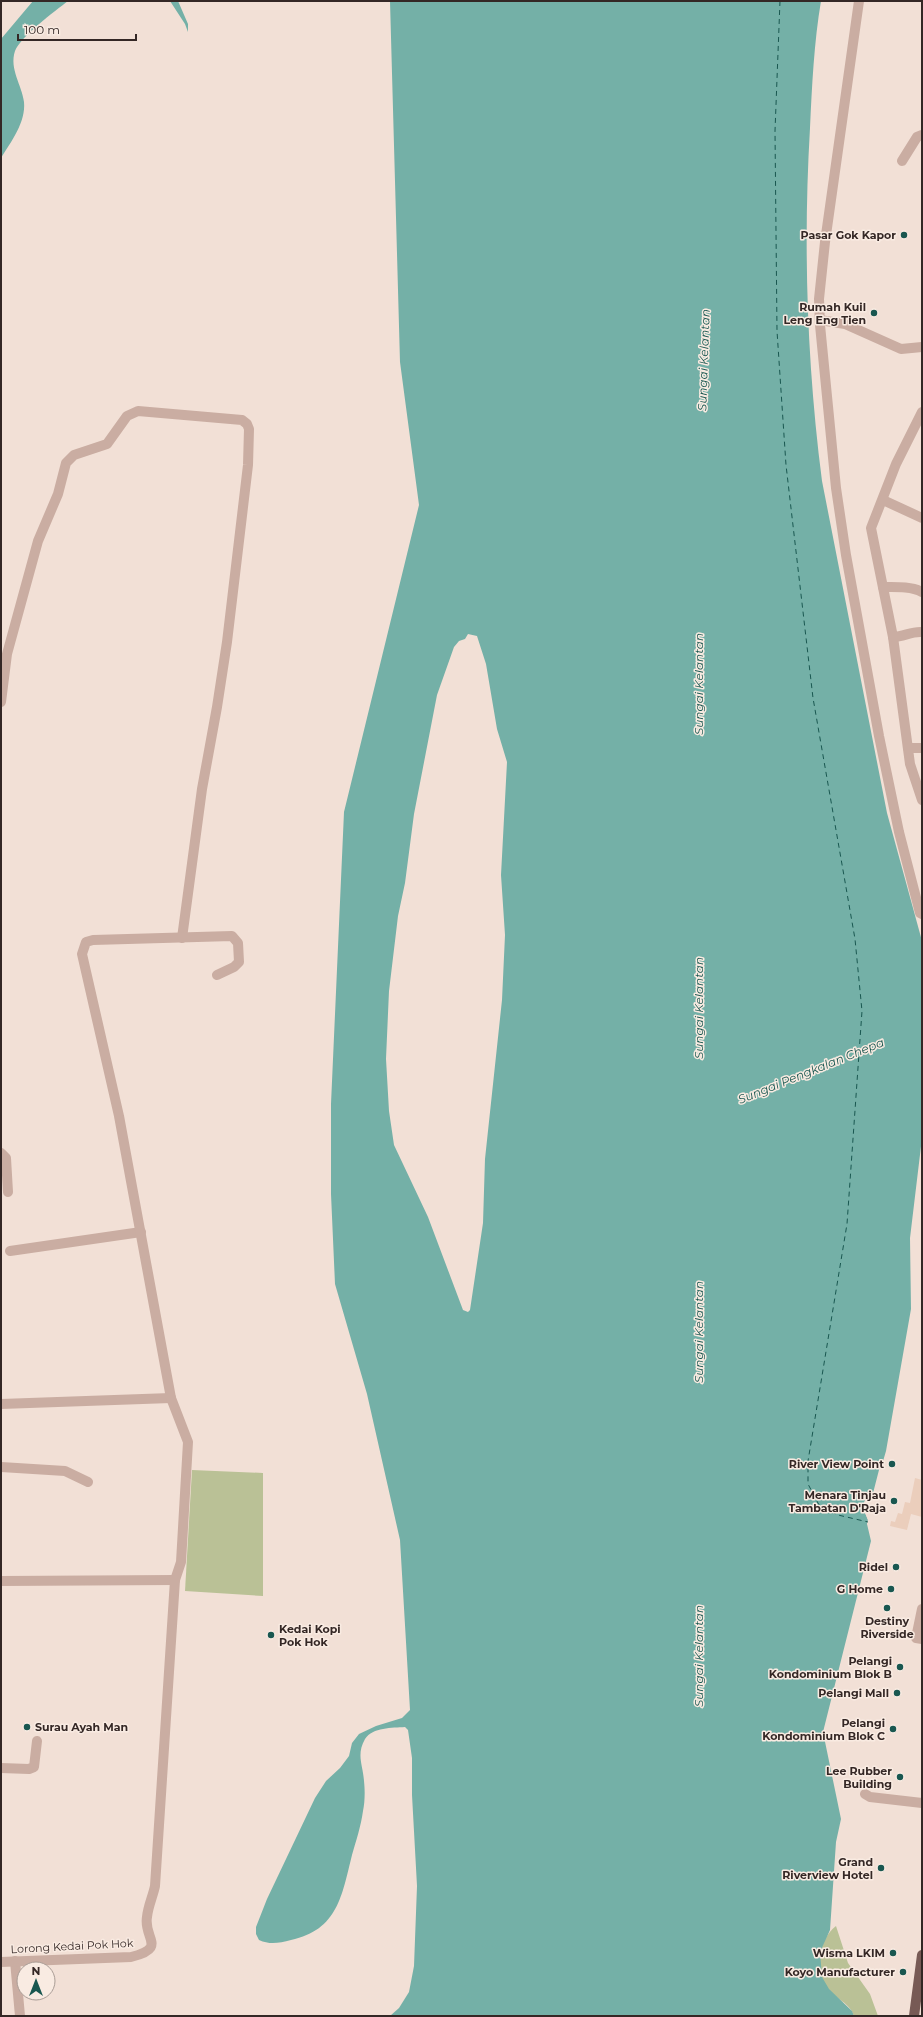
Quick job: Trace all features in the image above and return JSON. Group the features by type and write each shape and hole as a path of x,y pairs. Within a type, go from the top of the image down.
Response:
{"main road":[{"path":"914,2016 922,1955"}],"street":[{"path":"860,1 825,242 819,299 820,320 836,488 846,555 880,743 903,846 920,913 922,914"},
{"path":"902,161 918,136 922,135"},
{"path":"820,320 845,324 901,349 922,347"},
{"path":"1,702 6,654 38,542 58,494 64,466 68,460 74,456 107,444 127,416 138,411 242,420 247,424 249,429 248,465 228,634 217,707 202,789 182,938"},
{"path":"922,412 896,464 871,528 892,637 908,748 915,783 922,800"},
{"path":"883,500 922,518"},
{"path":"882,588 896,587 917,589 922,592"},
{"path":"892,637 904,636 913,632 922,632"},
{"path":"908,748 922,748"},
{"path":"1,1581 175,1580 181,1562 188,1442 171,1398 119,1116 82,954 86,942 93,940 182,938 229,935 235,937 238,943 238,964 217,975"},
{"path":"1,1153 6,1158 8,1192"},
{"path":"10,1251 141,1232"},
{"path":"1,1404 171,1398"},
{"path":"1,1467 65,1472 88,1482"},
{"name":"Lorong Kedai Pok Hok","path":"1,1962 131,1957 144,1953 151,1947 152,1938 147,1925 147,1917 155,1886 175,1580"},
{"path":"919,1639 922,1609"},
{"path":"1,1768 29,1769 34,1767 37,1741"},
{"path":"865,1794 870,1797 922,1804"},
{"path":"15,1961 20,2016"}],"green space":[{"path":"192,1470 263,1473 263,1596 185,1591"},
{"path":"836,1926 848,1963 870,1994 878,2016 854,2016 846,2004 828,1989 824,1981 821,1973 820,1956 825,1939"}],"shaded area":[{"path":"915,1478 922,1480 922,1517 911,1514 907,1530 890,1526 891,1521 895,1522 898,1513 902,1514 905,1502 910,1503"}],"water":[{"path":"33,1 68,1 31,31 18,45 15,51 14,64 16,77 24,102 23,117 17,132 1,158 1,39"},
{"path":"170,1 178,1 188,24 188,32 185,24"},
{"path":"390,1 821,1 813,80 807,216 808,305 817,437 822,481 887,813 922,941 922,1138 910,1238 911,1309 886,1451 871,1502 865,1500 863,1508 868,1520 867,1524 871,1541 823,1732 841,1819 836,1842 830,1930 820,1952 822,1977 829,1989 852,2011 854,2016 390,2016 399,2008 409,1992 414,1966 417,1886 412,1795 412,1758 408,1730 405,1727 389,1728 373,1732 368,1735 362,1745 360,1755 365,1792 360,1828 341,1897 328,1919 319,1928 307,1935 282,1942 263,1942 259,1940 256,1934 256,1927 267,1899 315,1798 326,1781 340,1768 349,1756 352,1743 359,1734 376,1726 402,1718 410,1710 400,1540 367,1394 335,1284 331,1194 331,1104 344,812 419,505 400,362","holes":["468,634 477,636 486,664 497,729 507,762 501,875 505,935 502,1000 485,1159 483,1223 470,1310 468,1312 463,1310 428,1217 394,1145 389,1111 386,1059 389,991 398,916 405,883 414,814 437,695 454,647 459,641 465,639"]}],"pier":[{"path":"880,1466 882,1467 873,1502 866,1502 865,1508 870,1519 869,1525 867,1524 868,1520 863,1508 865,1500 871,1501"}],"ferry route":[{"path":"780,1 775,131 777,331 786,465 813,698 855,939 862,1011 847,1224 808,1461 808,1484 819,1505 838,1515 868,1522"}],"place":[{"name":"Pasar Gok Kapor","path":"904,235"},
{"name":"Rumah Kuil Leng Eng Tien","path":"874,313"},
{"name":"River View Point","path":"892,1464"},
{"name":"Menara Tinjau Tambatan D'Raja","path":"894,1501"},
{"name":"Ridel","path":"896,1567"},
{"name":"G Home","path":"891,1589"},
{"name":"Destiny Riverside","path":"887,1608"},
{"name":"Kedai Kopi Pok Hok","path":"271,1635"},
{"name":"Pelangi Kondominium Blok B","path":"900,1667"},
{"name":"Pelangi Mall","path":"897,1693"},
{"name":"Surau Ayah Man","path":"27,1727"},
{"name":"Pelangi Kondominium Blok C","path":"893,1729"},
{"name":"Lee Rubber Building","path":"900,1777"},
{"name":"Grand Riverview Hotel","path":"881,1868"},
{"name":"Wisma LKIM","path":"893,1953"},
{"name":"Koyo Manufacturer","path":"903,1972"}],"water label":[{"name":"Sungai Kelantan","path":"704,360"},
{"name":"Sungai Kelantan","path":"699,684"},
{"name":"Sungai Kelantan","path":"699,1008"},
{"name":"Sungai Pengkalan Chepa","path":"811,1071"},
{"name":"Sungai Kelantan","path":"699,1332"},
{"name":"Sungai Kelantan","path":"699,1656"}]}
